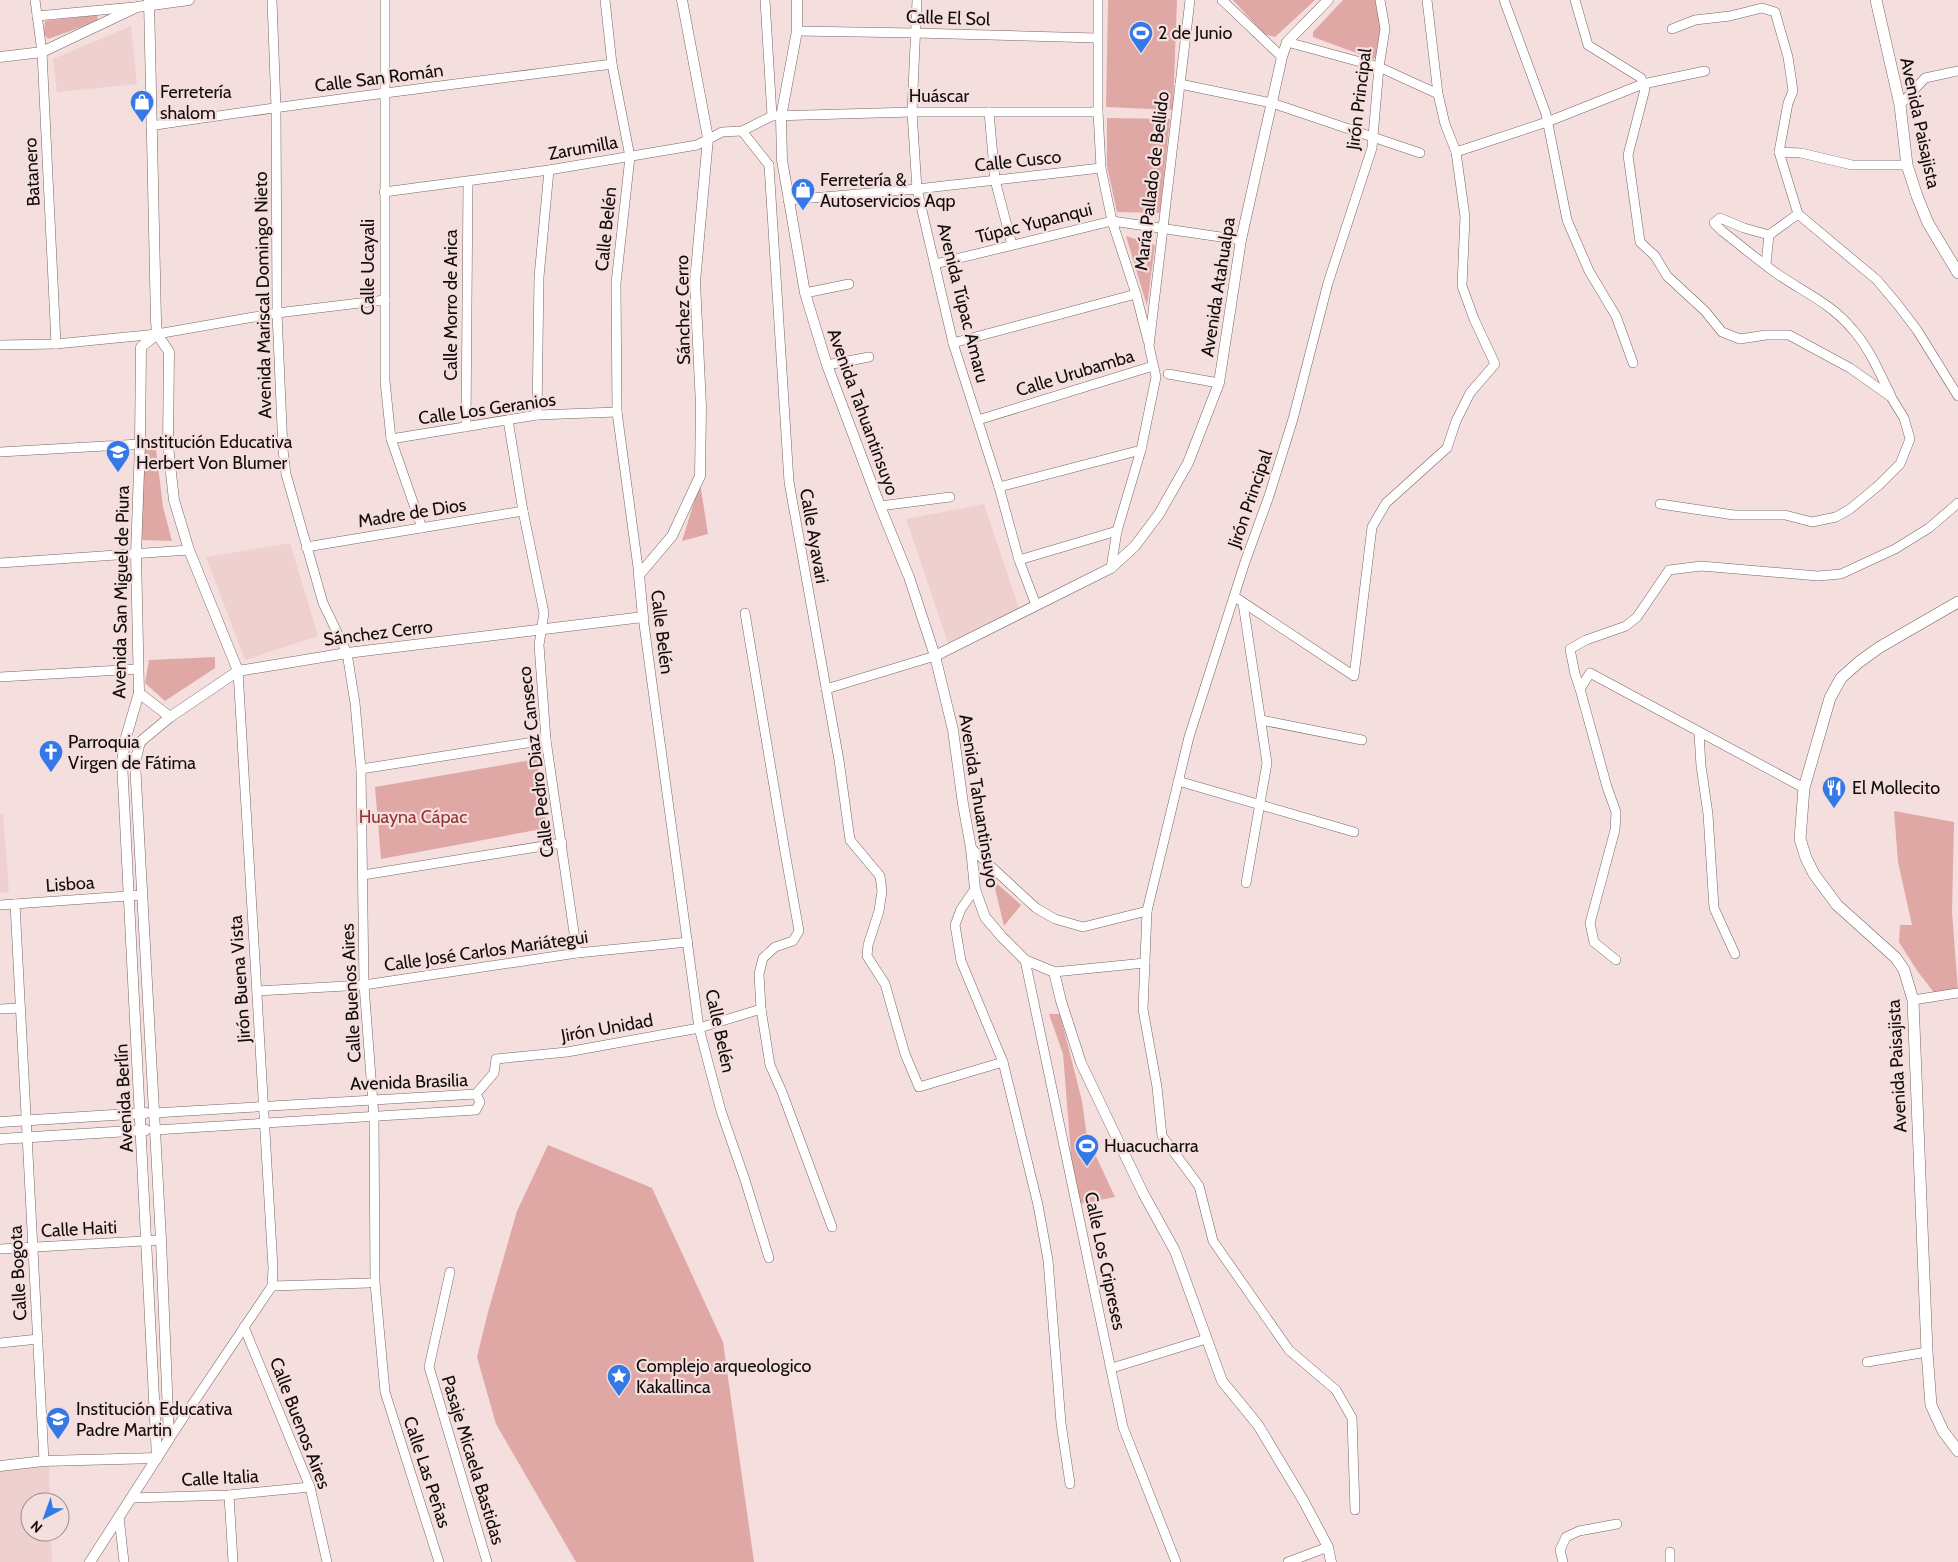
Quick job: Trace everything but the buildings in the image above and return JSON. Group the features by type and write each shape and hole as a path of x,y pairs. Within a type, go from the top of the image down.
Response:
{"main road":[{"name":"Avenida Paisajista","path":"1876,0 1900,105 1908,165 1917,196 1928,223 1958,273"},
{"name":"Avenida Paisajista","path":"1958,602 1880,647 1841,678 1830,698 1804,788 1800,839 1814,874 1837,905 1896,958 1904,970 1913,1000 1927,1352 1931,1406 1942,1431 1958,1451"}],"street":[{"name":"Batanero","path":"35,0 42,52 56,344"},
{"path":"0,57 42,52 149,2 189,0"},
{"name":"Avenida Mariscal Domingo Nieto","path":"272,0 276,107 278,313 283,450 286,474 323,603 346,653"},
{"name":"Calle Ucayali","path":"385,0 385,382 391,439 422,528"},
{"name":"Calle Belén","path":"605,0 612,64 630,157 616,283 617,412 699,1028 721,1111 769,1258"},
{"name":"Sánchez Cerro","path":"639,575 672,536 700,476 701,406 695,282 708,138 682,0"},
{"path":"765,0 777,116"},
{"name":"Avenida Tahuantinsuyo","path":"797,0 797,31 777,116 788,200 805,293 827,366 880,506 909,576 935,656 953,730 963,804 972,848 974,889 985,917 1025,960 1054,972"},
{"name":"Avenida Túpac Amaru","path":"917,0 912,112 917,189 953,343 999,488 1019,560 1036,605"},
{"path":"1098,0 1098,112 1101,168 1112,221 1136,294 1149,346"},
{"name":"María Pallado de Bellido","path":"1153,366 1149,346 1190,0"},
{"path":"1222,0 1282,57"},
{"name":"Avenida Atahualpa","path":"935,656 1111,568 1135,546 1159,514 1188,463 1219,383 1240,240 1282,57 1287,42 1328,0"},
{"name":"Jirón Principal","path":"1355,1510 1352,1418 1336,1390 1288,1350 1212,1240 1199,1186 1162,1136 1157,1087 1143,1009 1147,911 1189,737 1270,496 1293,419 1328,283 1374,138 1379,66 1385,29 1380,0"},
{"path":"1235,597 1354,676 1372,526 1386,504 1447,448 1456,421 1470,392 1495,364 1474,319 1462,286 1465,217 1456,152 1445,124 1438,94 1427,0"},
{"path":"1504,0 1547,122 1567,220 1589,271 1616,316 1633,363"},
{"path":"1575,0 1588,45 1640,78 1645,89 1628,154 1640,242 1655,256 1667,276 1705,311 1722,332 1740,339 1766,335 1789,335 1850,368 1891,397"},
{"path":"149,2 157,334 169,352 168,446 174,500 189,550 238,670"},
{"path":"37,16 137,7"},
{"path":"1672,29 1695,20 1730,16 1762,8 1775,12 1788,57 1793,91 1788,103 1779,152 1798,214 1877,280 1917,330 1958,396"},
{"name":"Calle El Sol","path":"797,31 1097,38"},
{"path":"1287,42 1379,66 1438,94"},
{"name":"Calle San Román","path":"151,126 276,107 612,64"},
{"path":"1456,152 1547,122 1643,84 1704,71"},
{"path":"1900,105 1925,78 1958,71"},
{"path":"1180,84 1272,103 1420,153"},
{"name":"Huáscar","path":"777,116 912,112 1098,112"},
{"path":"989,112 996,180 1012,245"},
{"name":"Zarumilla","path":"384,192 549,170 697,145 722,132 742,131 777,116"},
{"path":"742,131 769,165 782,160"},
{"path":"1779,152 1801,153 1852,165 1908,165"},
{"name":"Calle Ayavari","path":"769,165 789,482 826,688 850,840 880,876 882,891 867,956 885,984 905,1054 919,1087 1003,1062"},
{"name":"Calle Cusco","path":"788,200 917,189 1101,168"},
{"path":"537,415 539,277 549,170"},
{"name":"Calle Morro de Arica","path":"466,427 468,182"},
{"path":"1766,264 1769,235 1798,214"},
{"path":"1660,504 1734,514 1785,515 1812,522 1836,517 1850,509 1879,485 1900,464 1910,439 1904,418 1891,397 1871,355 1854,330 1813,294 1777,273 1714,223 1720,218 1744,228 1769,235"},
{"path":"1112,221 1240,240"},
{"name":"Túpac Yupanqui","path":"935,264 1112,221"},
{"path":"805,293 849,284"},
{"path":"953,343 1136,294"},
{"path":"0,344 56,344 157,334 278,313 384,300"},
{"name":"Avenida San Miguel de Piura","path":"126,737 139,693 136,554 141,347 157,334"},
{"path":"827,366 869,357"},
{"path":"1111,568 1117,532 1141,450 1156,378 1153,366"},
{"name":"Calle Urubamba","path":"978,420 1153,366"},
{"path":"1168,374 1219,383"},
{"name":"Calle Los Geranios","path":"391,439 537,415 617,412"},
{"name":"Calle Pedro Diaz Canseco","path":"508,420 523,511 544,613 540,646 546,740 577,954"},
{"path":"0,452 140,444"},
{"path":"999,488 1141,450"},
{"path":"880,506 950,497"},
{"path":"1616,960 1594,942 1590,923 1615,830 1616,812 1607,787 1575,674 1570,649 1586,640 1626,626 1637,617 1669,570 1701,566 1818,576 1841,574 1896,549 1929,528 1958,503"},
{"name":"Madre de Dios","path":"306,547 523,511"},
{"path":"1019,560 1117,532"},
{"path":"0,563 189,550"},
{"path":"1243,603 1267,763 1246,884"},
{"path":"745,613 784,852 800,931 793,941 775,947 763,958 759,974 761,1009 770,1065 782,1092 832,1227"},
{"name":"Sánchez Cerro","path":"140,742 170,717 238,670 346,653 644,617"},
{"name":"Calle Buenos Aires","path":"346,653 355,703 361,769 364,985 374,1117 375,1283 385,1392"},
{"path":"826,688 935,656"},
{"path":"0,677 138,669"},
{"name":"Jirón Buena Vista","path":"238,670 266,1123 273,1268 272,1286"},
{"path":"1580,689 1590,673 1804,788"},
{"path":"139,693 170,717"},
{"path":"1261,720 1362,740"},
{"path":"1699,733 1701,766 1708,814 1714,908 1735,954"},
{"path":"126,737 140,742"},
{"name":"Avenida Berlín","path":"126,737 122,761 157,1458"},
{"path":"361,769 546,740"},
{"name":"Avenida Berlín","path":"140,742 135,762 155,1130 169,1439"},
{"path":"1178,781 1354,832"},
{"path":"363,875 562,843"},
{"path":"972,848 1036,908 1055,920 1084,927 1147,911"},
{"path":"974,889 961,909 955,924 959,952 1003,1062 1038,1205 1048,1260 1061,1422 1070,1484"},
{"name":"Lisboa","path":"0,905 142,895"},
{"name":"Calle Bogota","path":"15,904 44,1461"},
{"name":"Calle José Carlos Mariátegui","path":"257,991 364,985 577,954 688,942"},
{"name":"Calle Los Cripreses","path":"1025,960 1123,1427 1176,1562"},
{"path":"1145,963 1054,972 1061,1001 1081,1063 1143,1193 1175,1251 1222,1380 1258,1425 1303,1500 1328,1547 1331,1562"},
{"path":"1913,1000 1958,993"},
{"path":"0,1009 20,1008"},
{"name":"Jirón Unidad","path":"476,1094 494,1073 496,1059 567,1052 699,1028 761,1009"},
{"name":"Avenida Brasilia","path":"0,1122 476,1094 480,1102 476,1110 0,1139"},
{"name":"Calle Haiti","path":"0,1249 160,1240"},
{"name":"Pasaje Micaela Bastidas","path":"450,1272 429,1367 487,1562"},
{"path":"90,1562 169,1439 272,1286 369,1283"},
{"name":"Calle Buenos Aires","path":"244,1327 310,1488 327,1562"},
{"path":"0,1343 38,1339"},
{"path":"1112,1368 1206,1340"},
{"path":"1867,1362 1927,1352"},
{"name":"Calle Las Peñas","path":"385,1392 439,1562"},
{"path":"0,1466 44,1461 157,1458"},
{"name":"Calle Italia","path":"131,1498 229,1495 310,1488"},
{"path":"229,1495 233,1562"},
{"path":"119,1517 124,1562"},
{"path":"1563,1562 1560,1550 1566,1537 1579,1531 1618,1524"},
{"path":"1288,1562 1328,1547"},
{"path":"1670,1552 1670,1562"}],"shaded area":[{"path":"131,26 137,84 57,92 53,59"},
{"path":"984,504 1019,608 948,643 906,519"},
{"path":"290,543 318,636 245,660 206,557"},
{"path":"3,813 9,892 0,893 0,814"},
{"path":"49,1467 50,1492 20,1492 20,1542 51,1542 52,1562 0,1562 0,1468"}],"green space":[{"name":"2 de Junio","path":"1108,0 1177,0 1173,110 1106,107"},
{"path":"1233,0 1315,0 1275,37 1264,34"},
{"path":"1343,0 1383,0 1389,24 1381,56 1373,59 1313,37 1313,32"},
{"path":"97,15 98,21 48,39 44,34 45,21"},
{"path":"1107,118 1170,119 1160,213 1117,212 1107,166"},
{"path":"1126,236 1155,245 1147,306"},
{"path":"141,448 156,449 163,507 172,541 142,540"},
{"path":"700,483 708,534 682,541"},
{"path":"215,657 215,668 165,701 145,683 149,660"},
{"name":"Huayna Cápac","path":"537,759 547,828 381,859 375,787"},
{"path":"1894,811 1954,822 1952,912 1958,991 1936,995 1918,972 1899,942 1900,925 1912,925 1898,862"},
{"path":"993,880 1021,905 1004,926"},
{"name":"Huacucharra","path":"1049,1014 1060,1014 1082,1101 1087,1137 1115,1197 1075,1205 1063,1054"},
{"path":"548,1145 652,1188 723,1342 754,1562 576,1562 496,1424 477,1357 517,1211"}],"place":[{"name":"2 de Junio","path":"1141,54"},
{"name":"Ferretería shalom","path":"142,123"},
{"name":"Ferretería & Autoservicios Aqp","path":"803,211"},
{"name":"Institución Educativa Herbert Von Blumer","path":"118,473"},
{"name":"Parroquia Virgen de Fátima","path":"51,773"},
{"name":"El Mollecito","path":"1834,809"},
{"name":"Huacucharra","path":"1087,1167"},
{"name":"Complejo arqueologico Kakallinca","path":"619,1397"},
{"name":"Institución Educativa Padre Martin","path":"58,1440"}]}
